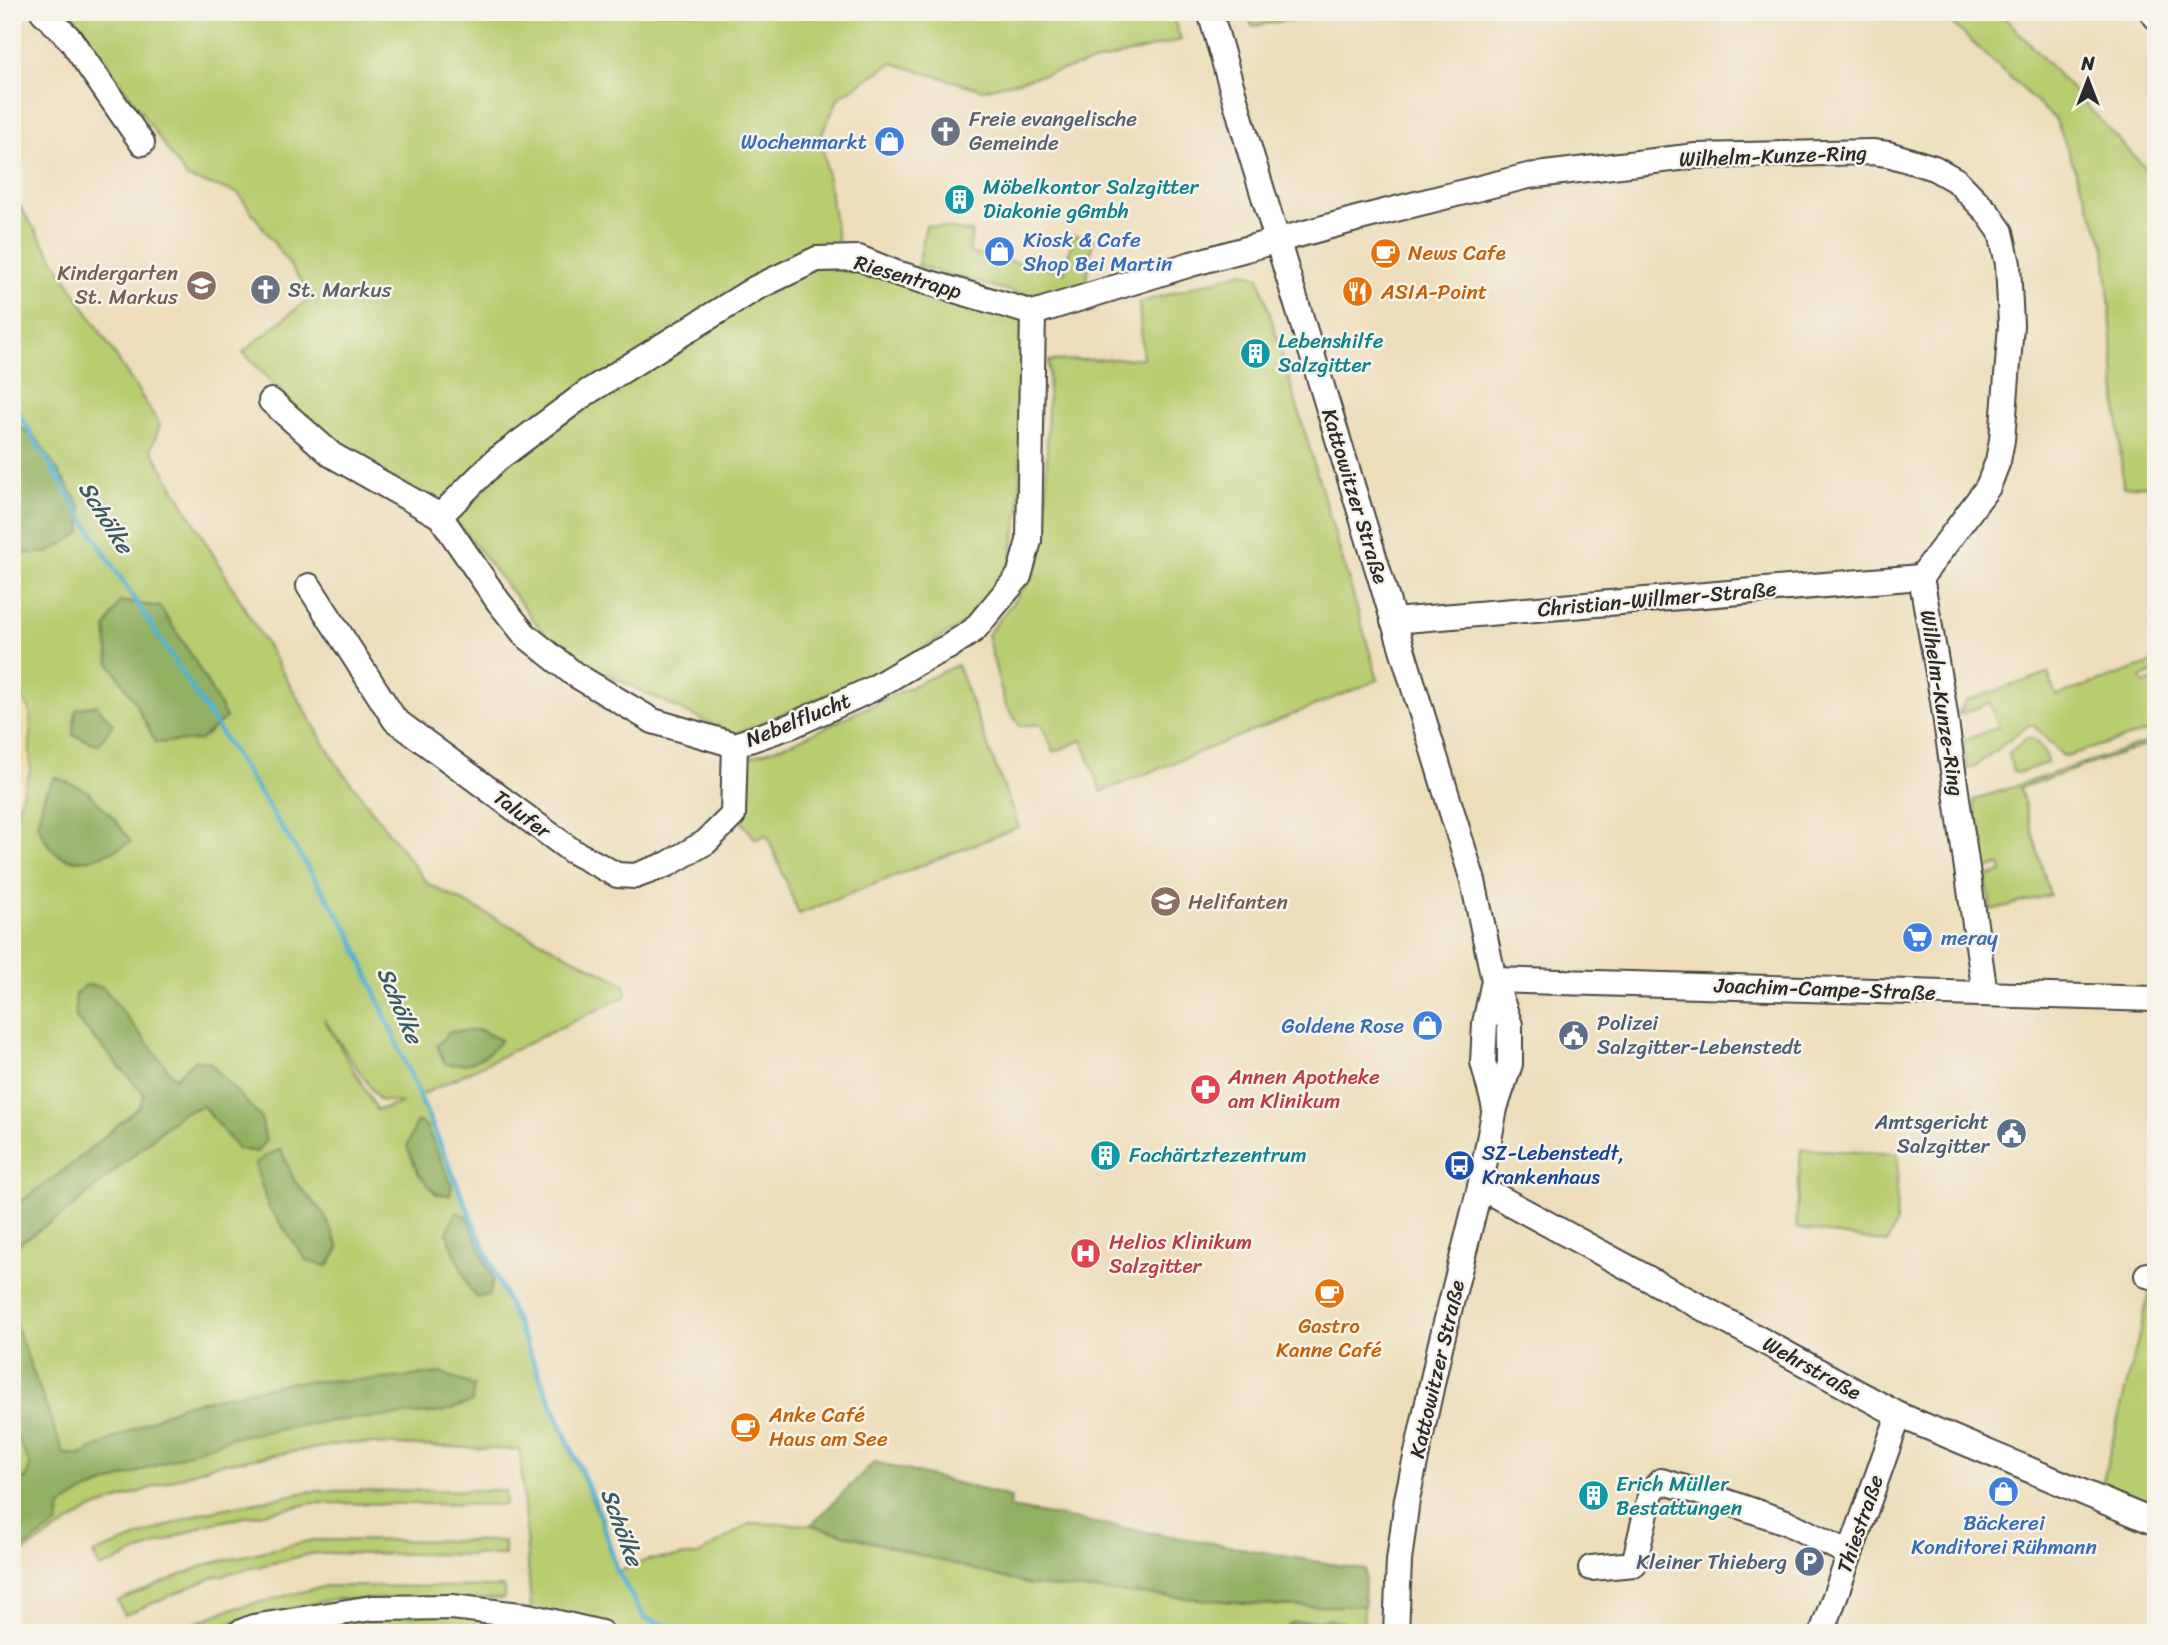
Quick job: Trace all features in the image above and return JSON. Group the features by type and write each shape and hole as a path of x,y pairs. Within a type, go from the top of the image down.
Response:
{"street":[{"path":"43,12 70,39 142,143"},
{"name":"Kattowitzer Straße","path":"1210,12 1473,881 1494,980 1485,1023 1483,1062 1495,1108 1480,1187 1440,1347 1408,1499 1398,1561 1396,1633"},
{"path":"2152,12 2156,17"},
{"name":"Wilhelm-Kunze-Ring","path":"1278,242 1360,218 1528,176 1696,156 1872,152 1888,154 1934,168 1957,181 1987,212 2001,232 2008,264 2011,324 2002,440 1998,461 1988,486 1921,578 1943,701 1985,994"},
{"path":"1033,313 1137,280 1278,242"},
{"name":"Riesentrapp","path":"440,516 495,461 557,413 756,288 817,259 859,258 896,273 1033,313"},
{"name":"Nebelflucht","path":"271,401 332,455 440,516 524,635 574,674 653,721 735,745 793,725 872,689 948,648 974,630 1019,576 1029,541 1033,313"},
{"name":"Christian-Willmer-Straße","path":"1393,621 1921,578"},
{"name":"Talufer","path":"309,586 396,720 572,851 617,875 635,876 668,863 706,842 733,815 735,745"},
{"name":"Joachim-Campe-Straße","path":"1494,980 2156,999"},
{"name":"Wehrstraße","path":"1480,1187 1899,1415 2156,1523"},
{"name":"Thiestraße","path":"1822,1633 1899,1415"},
{"path":"1591,1568 1634,1564 1651,1492 1661,1481 1786,1522 1850,1554"},
{"path":"239,1633 253,1627 372,1608 452,1607 528,1616 601,1633"}],"green space":[{"path":"71,12 976,12 1047,20 1076,12 1171,12 1181,40 983,90 892,63 839,97 821,136 842,268 872,269 1023,317 1020,507 1009,570 966,622 892,667 734,735 580,662 547,637 453,517 333,447 243,352 312,296 238,193 187,178"},
{"path":"1248,12 1339,12 1252,26"},
{"path":"1940,12 2000,12 2156,180 2156,485 2123,487 2105,247 2056,120"},
{"path":"12,194 160,425 151,449 336,763 428,884 625,984 626,996 419,1096 600,1520 616,1573 647,1560 698,1555 751,1523 811,1525 917,1555 1281,1606 1364,1606 1364,1633 1359,1633 1358,1625 1291,1623 1283,1633 225,1633 248,1624 531,1609 520,1450 347,1443 213,1465 88,1511 12,1562 12,1551 22,1549 60,1507 86,1491 233,1437 330,1421 441,1373 182,1405 81,1455 63,1454 12,1316 12,1248 69,1210 182,1113 203,1106 238,1149 195,1060 175,1078 76,1018 144,1094 140,1106 70,1166 12,1208 12,825 30,771 30,710 12,684 12,538 23,553 81,533 82,508 37,439 12,423","holes":["160,607 192,656 226,717 132,697 109,662","324,1019 379,1100 404,1103 377,1110","280,1149 295,1182 324,1214 339,1248 328,1266"]},
{"path":"926,225 972,232 969,253 1065,272 1073,235 1093,239 1086,284 1040,299 918,266"},
{"path":"1243,272 1259,277 1378,680 1101,792 1082,740 1054,752 1041,724 1020,726 1005,704 987,635 1033,577 1046,502 1049,361 1143,358 1139,303"},
{"path":"12,423 37,439 82,508 81,533 48,553 23,553 12,538"},
{"path":"120,601 160,607 192,656 226,717 200,740 156,743 132,697 109,662 106,628"},
{"path":"2156,663 2156,672 2141,678 2144,684 2156,681 2156,729 2066,756 2034,726 2029,725 1975,766 1967,768 1963,741 1998,727 1990,703 1958,715 1965,701 2048,673 2056,696"},
{"path":"957,665 1019,827 799,914 767,835 755,839 737,815 745,759 796,741"},
{"path":"96,705 113,724 98,745 73,735 76,709"},
{"path":"2027,738 2042,747 2047,763 2013,772 2009,753"},
{"path":"2156,739 2156,742 2020,788 2050,895 1991,910 1986,878 2002,872 2000,865 1984,870 1974,800"},
{"path":"55,777 86,790 114,819 131,842 90,859 69,859 60,855 49,845 37,824 45,793"},
{"path":"86,985 103,987 175,1078 195,1060 209,1062 261,1118 266,1141 257,1152 238,1149 203,1106 182,1113 69,1210 12,1248 12,1208 70,1166 140,1106 144,1094 76,1018 75,994"},
{"path":"480,1030 501,1040 483,1057 469,1063 445,1064 437,1046 449,1032"},
{"path":"417,1121 426,1126 452,1185 450,1195 436,1194 418,1173 407,1147"},
{"path":"281,1149 295,1182 324,1214 339,1248 328,1266 307,1261 268,1206 255,1164"},
{"path":"1801,1149 1898,1154 1896,1223 1887,1243 1796,1228"},
{"path":"456,1212 467,1216 493,1280 489,1295 477,1298 470,1290 447,1233"},
{"path":"2156,1288 2156,1509 2101,1488 2150,1291"},
{"path":"12,1316 64,1454 81,1455 182,1405 292,1382 385,1379 442,1373 474,1386 472,1402 443,1412 330,1421 233,1437 86,1491 60,1507 58,1524 22,1549 12,1551 12,1483 27,1478 30,1464 12,1427"},
{"path":"12,1427 30,1464 27,1478 12,1483"},
{"path":"874,1462 1011,1497 1010,1508 1365,1570 1364,1606 1281,1606 1030,1585 811,1525"},
{"path":"505,1490 505,1505 314,1503 205,1525 100,1568 93,1554 201,1513 312,1491"},
{"path":"313,1540 504,1541 504,1555 315,1553 214,1577 125,1615 117,1601 208,1564"},
{"path":"326,1586 504,1587 504,1599 333,1599 233,1622 208,1633 172,1633 227,1610"},
{"path":"1327,1619 1358,1625 1359,1633 1283,1633 1291,1623"}],"sand":[{"path":"12,685 30,710 30,771 12,823"}],"waterway":[{"name":"Schölke","path":"12,403 108,558 350,933 602,1519 616,1569 645,1619 695,1633"}],"place":[{"name":"Freie evangelische Gemeinde","path":"946,131"},
{"name":"Wochenmarkt","path":"890,142"},
{"name":"Möbelkontor Salzgitter Diakonie gGmbh","path":"960,199"},
{"name":"Kiosk & Cafe Shop Bei Martin","path":"1000,252"},
{"name":"News Cafe","path":"1385,253"},
{"name":"Kindergarten St. Markus","path":"201,285"},
{"name":"St. Markus","path":"265,290"},
{"name":"ASIA-Point","path":"1358,292"},
{"name":"Lebenshilfe Salzgitter","path":"1255,353"},
{"name":"Helifanten","path":"1165,902"},
{"name":"meray","path":"1918,938"},
{"name":"Goldene Rose","path":"1427,1026"},
{"name":"Polizei Salzgitter-Lebenstedt","path":"1574,1035"},
{"name":"Annen Apotheke am Klinikum","path":"1205,1089"},
{"name":"Amtsgericht Salzgitter","path":"2012,1134"},
{"name":"Fachärtztezentrum","path":"1106,1155"},
{"name":"SZ-Lebenstedt, Krankenhaus","path":"1459,1165"},
{"name":"Helios Klinikum Salzgitter","path":"1086,1254"},
{"name":"Gastro Kanne Café","path":"1329,1294"},
{"name":"Anke Café Haus am See","path":"746,1427"},
{"name":"Bäckerei Konditorei Rühmann","path":"2004,1491"},
{"name":"Erich Müller Bestattungen","path":"1593,1496"},
{"name":"Kleiner Thieberg","path":"1810,1562"}]}
